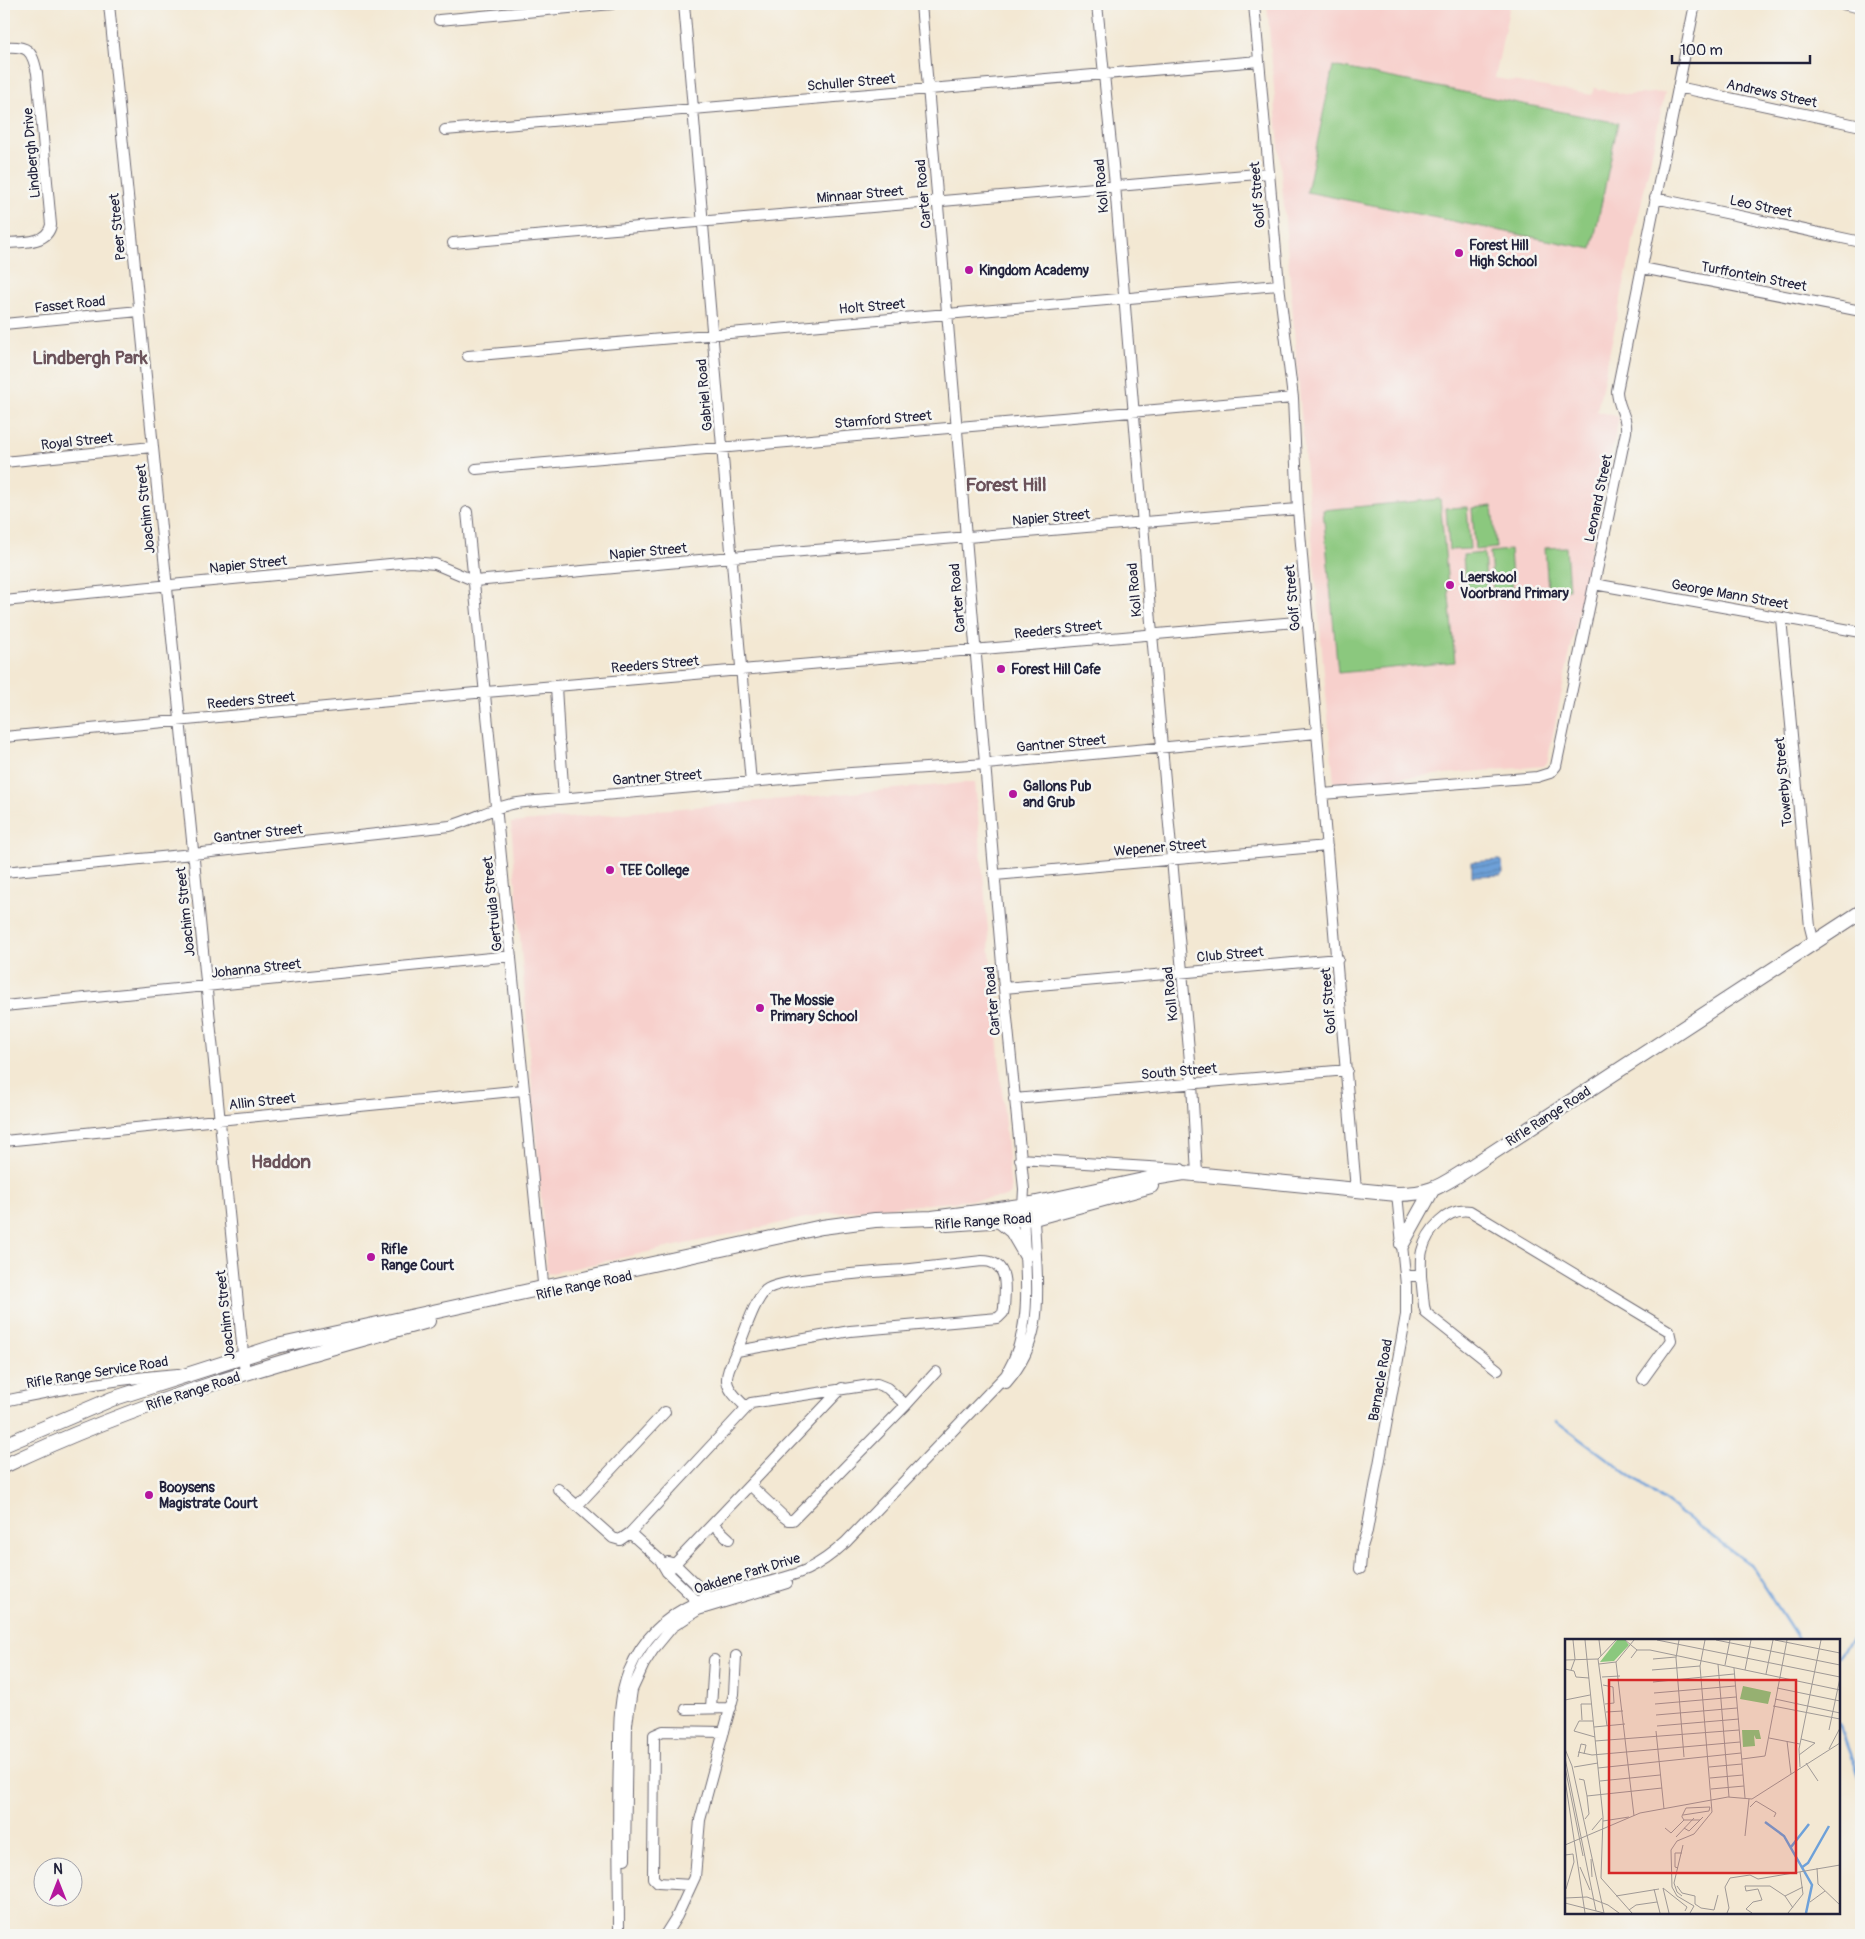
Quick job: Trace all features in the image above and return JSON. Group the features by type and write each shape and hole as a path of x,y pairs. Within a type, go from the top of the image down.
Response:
{"main road":[{"name":"Rifle Range Road","path":"1197,1172 1397,1194 1432,1190 1464,1172 1861,912"},
{"path":"1179,1177 1197,1172"},
{"name":"Rifle Range Road","path":"4,1466 51,1444 189,1391 320,1350 543,1290 822,1227 875,1220 932,1218 1027,1205 1179,1177"},
{"name":"Rifle Range Road","path":"4,1445 112,1399 242,1356 311,1337 853,1228 1001,1222 1029,1219 1179,1177"},
{"path":"1402,1244 1432,1190"},
{"path":"1001,1222 1012,1231 1026,1256"}],"street":[{"name":"Peer Street","path":"109,4 152,447"},
{"path":"439,20 612,4"},
{"name":"Gabriel Road","path":"684,4 751,783"},
{"name":"Carter Road","path":"921,4 1004,988 1020,1159 1027,1205"},
{"name":"Koll Road","path":"1097,4 1115,185 1142,522 1192,1084 1197,1172"},
{"name":"Golf Street","path":"1254,4 1279,285 1293,398 1298,509 1338,960 1356,1190"},
{"name":"Leonard Street","path":"1322,794 1537,777 1550,773 1558,761 1626,432 1626,420 1617,397 1617,390 1695,4"},
{"path":"1842,4 1861,8"},
{"name":"Lindbergh Drive","path":"4,47 16,46 25,48 34,59 37,73 51,225 50,230 43,238 4,243"},
{"name":"Schuller Street","path":"445,130 1259,60"},
{"name":"Andrews Street","path":"1678,87 1861,126"},
{"name":"Minnaar Street","path":"453,243 1269,173"},
{"name":"Leo Street","path":"1655,198 1861,242"},
{"name":"Turffontein Street","path":"1642,268 1861,311"},
{"name":"Holt Street","path":"468,356 1279,285"},
{"name":"Fasset Road","path":"4,324 139,311"},
{"name":"Stamford Street","path":"476,468 1293,398"},
{"name":"Royal Street","path":"4,462 152,447"},
{"name":"Joachim Street","path":"152,447 245,1374"},
{"name":"Napier Street","path":"4,601 410,562 435,564 475,581 732,557 1298,509"},
{"name":"Gertruida Street","path":"467,512 543,1290"},
{"name":"George Mann Street","path":"1594,584 1861,632"},
{"name":"Towerby Street","path":"1781,618 1810,927 1814,943"},
{"name":"Reeders Street","path":"4,736 1308,621"},
{"path":"556,686 564,798"},
{"name":"Gantner Street","path":"4,872 450,826 471,820 496,808 520,802 851,773 986,764 1317,733"},
{"name":"Wepener Street","path":"995,875 1327,846"},
{"name":"Johanna Street","path":"4,1006 511,956"},
{"name":"Club Street","path":"1004,988 1338,960"},
{"name":"South Street","path":"1014,1099 1347,1070"},
{"name":"Allin Street","path":"4,1140 523,1090"},
{"name":"Rifle Range Road","path":"1020,1159 1197,1172"},
{"name":"Barnacle Road","path":"1360,1569 1362,1548 1367,1531 1406,1315 1406,1276 1397,1194"},
{"name":"Oakdene Park Drive","path":"619,1935 617,1798 620,1707 629,1670 638,1652 650,1636 673,1615 700,1604 791,1575 814,1566 833,1554 868,1520 1006,1375 1035,1322 1038,1296 1027,1205"},
{"path":"1498,1370 1426,1313 1424,1306 1421,1253 1434,1227 1454,1212 1470,1210 1669,1331 1671,1340 1643,1379"},
{"name":"Oakdene Park Drive","path":"1025,1342 1026,1256 1029,1219"},
{"path":"736,1351 850,1331 998,1318 1003,1313 1004,1308 1003,1274 1001,1268 994,1262 982,1261 825,1277 768,1288 761,1297 736,1351 727,1374 727,1386 746,1407"},
{"path":"1406,1276 1421,1276"},
{"name":"Rifle Range Service Road","path":"4,1401 153,1375 195,1372"},
{"path":"750,1485 784,1517 788,1520 793,1520 936,1372"},
{"path":"558,1488 613,1538 620,1540 630,1533 746,1407 758,1401 880,1384 906,1405"},
{"path":"667,1572 842,1388"},
{"path":"577,1506 665,1412"},
{"path":"713,1524 729,1539"},
{"path":"630,1533 660,1560 667,1572 700,1604"},
{"path":"660,1560 675,1564 712,1601"},
{"name":"Oakdene Park Drive","path":"624,1935 627,1724 632,1690 644,1664 665,1635 700,1604"},
{"path":"665,1935 695,1877 697,1836 704,1801 731,1708 734,1694 736,1656"},
{"path":"711,1708 714,1660"},
{"path":"686,1709 731,1708"},
{"path":"691,1885 658,1883 652,1878 654,1735 663,1731 724,1732"}],"shaded area":[{"name":"Forest Hill High School","path":"1267,4 1510,4 1495,78 1592,95 1594,88 1628,95 1665,92 1597,411 1619,417 1547,763 1543,766 1334,783"},
{"name":"The Mossie Primary School","path":"975,782 1011,1193 1007,1197 828,1213 547,1274 511,823"}],"green space":[{"path":"1333,66 1618,123 1592,249 1307,192"},
{"path":"1440,499 1455,662 1338,673 1323,510"},
{"path":"1492,506 1496,548 1475,550 1472,508"},
{"path":"1467,507 1470,549 1449,550 1446,508"},
{"path":"1566,547 1569,589 1548,590 1545,548"},
{"path":"1510,550 1513,592 1493,594 1490,552"},
{"path":"1484,553 1487,595 1466,597 1463,555"}],"water":[{"path":"1502,861 1503,873 1501,875 1472,876 1472,862"}],"waterway":[{"path":"1556,1421 1751,1565 1798,1639"},
{"path":"1840,1655 1861,1629"},
{"path":"1840,1727 1861,1784"}],"place":[{"name":"Forest Hill High School","path":"1459,253"},
{"name":"Kingdom Academy","path":"969,270"},
{"name":"Laerskool Voorbrand Primary","path":"1450,585"},
{"name":"Forest Hill Cafe","path":"1001,669"},
{"name":"Gallons Pub and Grub","path":"1013,794"},
{"name":"TEE College","path":"610,870"},
{"name":"The Mossie Primary School","path":"760,1008"},
{"name":"Rifle Range Court","path":"371,1257"},
{"name":"Booysens Magistrate Court","path":"149,1495"}],"district":[{"name":"Lindbergh Park","path":"90,357"},
{"name":"Forest Hill","path":"1006,484"},
{"name":"Haddon","path":"281,1161"}]}
